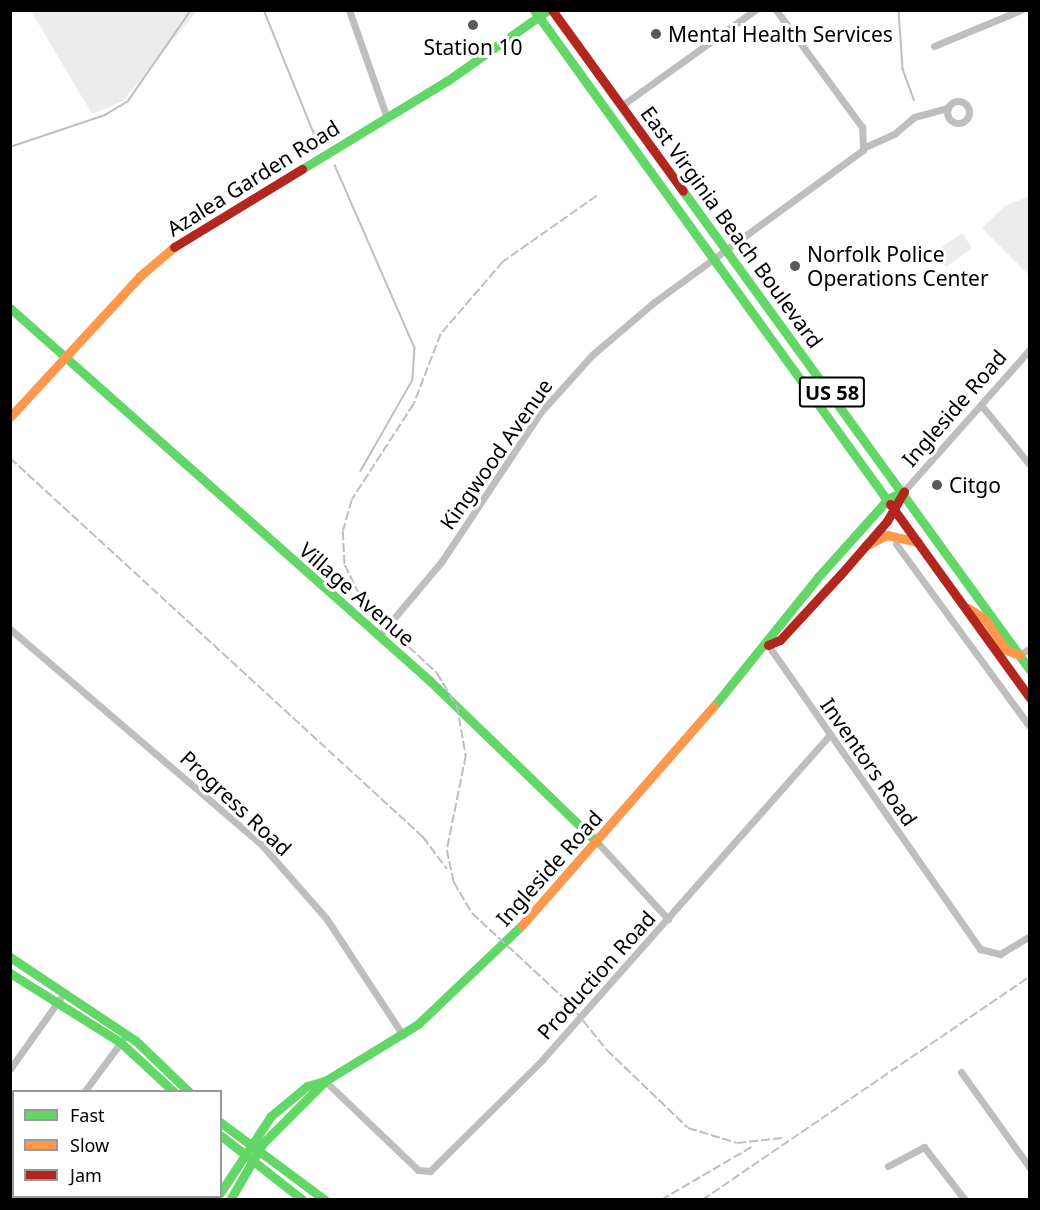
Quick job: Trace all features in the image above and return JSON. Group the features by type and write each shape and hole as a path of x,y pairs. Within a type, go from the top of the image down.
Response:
{"main road":[{"name":"Azalea Garden Road","path":"10,417 65,357 178,244 387,118 536,14 550,10"},
{"name":"East Virginia Beach Boulevard","path":"550,10 725,252 904,490 1029,670"},
{"name":"East Virginia Beach Boulevard","path":"536,14 919,542 1029,698"},
{"name":"Village Avenue","path":"10,308 379,636 597,842"},
{"name":"Ingleside Road","path":"768,645 780,623 888,499 904,490"},
{"name":"Ingleside Road","path":"222,1188 248,1145 291,1098 325,1081 403,1035 459,992 597,842 768,645 797,622 865,546 895,509 904,490"},
{"path":"865,546 887,535 919,542"},
{"path":"965,606 986,619 1006,650 1020,655 1016,678"},
{"path":"10,957 126,1034 175,1089"},
{"path":"10,973 120,1042 175,1089"},
{"name":"Ingleside Road","path":"230,1200 257,1152 325,1081"},
{"path":"222,1124 257,1152 325,1200"},
{"path":"222,1137 251,1162 303,1200"}],"street":[{"path":"350,10 387,118"},
{"path":"621,106 755,10"},
{"path":"776,10 862,128 864,147"},
{"path":"934,46 1021,10"},
{"name":"Kingwood Avenue","path":"379,636 442,561 567,382 627,324 864,147 894,134 914,117 948,108"},
{"name":"Ingleside Road","path":"904,490 1029,349"},
{"path":"981,405 1029,465"},
{"path":"896,544 1029,727"},
{"name":"Progress Road","path":"10,629 260,843 326,918 403,1035"},
{"name":"Inventors Road","path":"768,645 985,952 1000,954 1029,936"},
{"path":"1020,655 1029,648"},
{"path":"986,666 999,655"},
{"name":"Production Road","path":"325,1081 421,1172 430,1171 542,1060 830,735"},
{"name":"Village Avenue","path":"597,842 668,919"},
{"path":"10,1069 64,993"},
{"path":"85,1090 126,1034"},
{"path":"961,1072 1029,1168"},
{"path":"888,1166 924,1147 965,1200"}],"shaded area":[{"path":"31,11 197,11 123,101 92,114"},
{"path":"1030,196 1029,275 982,228 1005,206"},
{"path":"962,233 972,248 946,267 935,252"}],"waterway":[{"path":"10,147 105,115 128,101 191,10"},
{"path":"264,10 318,143"},
{"path":"899,10 903,69 914,100"},
{"path":"335,165 415,348 413,380 361,471"}],"railway":[{"path":"597,196 503,262 441,334 414,404 352,500 343,531 345,565 365,606 437,673 457,706 466,756 447,850 454,882 472,913 568,1002 607,1050 688,1128 737,1143 782,1138"},
{"path":"10,458 423,837 447,869"},
{"path":"702,1200 1030,976"},
{"path":"661,1200 753,1146"}],"traffic: fast":[{"path":"534,10 890,504"},
{"path":"302,169 447,81 548,10"},
{"path":"683,191 1030,670"},
{"path":"10,308 430,681 597,842"},
{"path":"714,706 818,577 888,499 904,491"},
{"path":"230,1200 263,1143 325,1081 418,1024 522,925"},
{"path":"10,957 136,1041 187,1090"},
{"path":"10,973 120,1042 172,1090"},
{"path":"222,1190 271,1116 307,1086 325,1081"},
{"path":"222,1123 325,1200"},
{"path":"222,1137 303,1200"}],"traffic: slow":[{"path":"10,417 140,276 174,247"},
{"path":"865,546 887,535 918,542"},
{"path":"968,608 985,619 1006,650 1020,655"},
{"path":"522,925 714,706"}],"traffic: jam":[{"path":"552,10 683,191"},
{"path":"174,247 302,169"},
{"path":"768,645 780,640 841,574 887,521 904,491"},
{"path":"890,504 1030,698"}],"place":[{"name":"Station 10","path":"473,25"},
{"name":"Mental Health Services","path":"656,34"},
{"name":"Norfolk Police Operations Center","path":"795,266"},
{"name":"Citgo","path":"937,485"}]}
